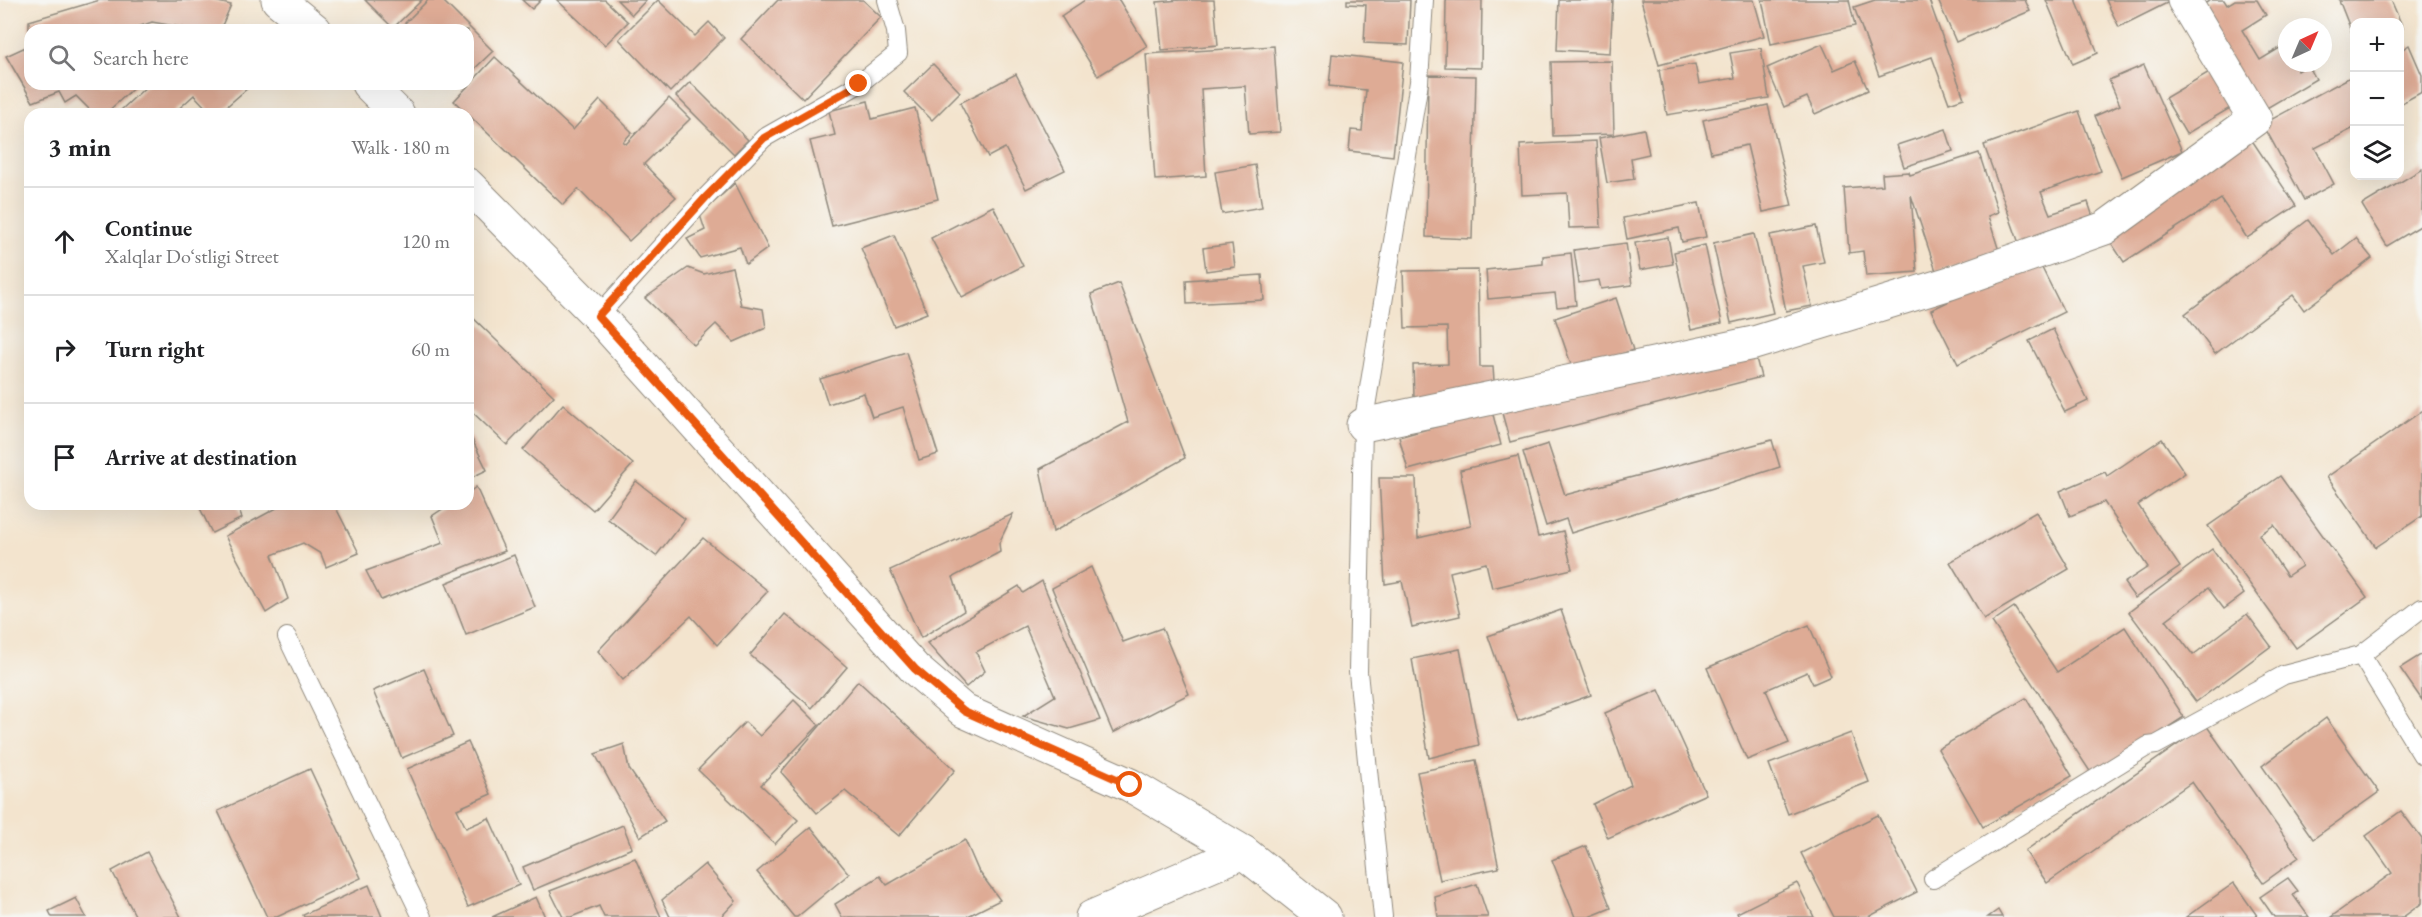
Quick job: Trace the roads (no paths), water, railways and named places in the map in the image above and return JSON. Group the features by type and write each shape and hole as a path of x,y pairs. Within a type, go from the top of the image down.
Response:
{"street":[{"path":"278,0 308,24"},
{"path":"1363,425 1754,344 1950,283 2105,228 2255,118 2184,0"},
{"path":"374,90 392,108"},
{"path":"474,191 598,316 915,669 964,711 1130,785 1243,852 1325,917"},
{"path":"1092,917 1243,852"}],"lane":[{"path":"598,316 707,196 764,138 859,84 898,53 896,31 888,0"},
{"path":"1383,917 1358,672 1363,425 1419,82 1424,0"},
{"path":"1933,879 2148,746 2156,745 2284,675 2361,655 2422,608"},
{"path":"287,637 422,917"},
{"path":"2361,655 2422,755"}]}
